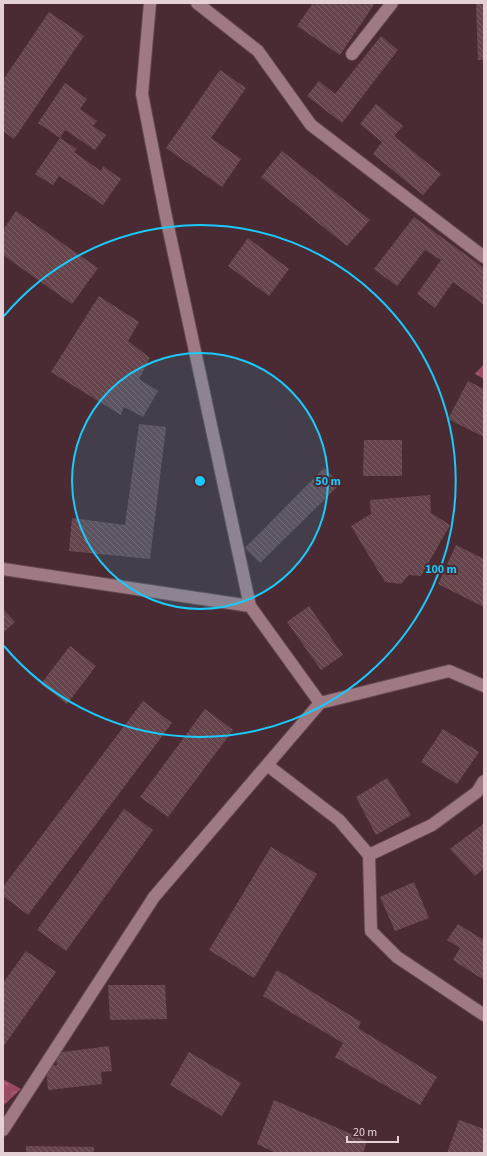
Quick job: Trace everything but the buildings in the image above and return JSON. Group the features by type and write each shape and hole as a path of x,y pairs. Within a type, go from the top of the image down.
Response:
{"street":[{"path":"150,3 142,94 166,217 250,606 320,703"},
{"path":"197,3 258,51 311,124 484,257"},
{"path":"352,54 392,3"},
{"path":"3,569 250,606"},
{"path":"3,1130 154,897 320,703 449,671 484,686"},
{"path":"267,765 339,820 369,855 371,931 397,957 484,1015"},
{"path":"369,855 432,825 477,792 484,781"}],"green space":[{"path":"484,364 484,379 475,374"},
{"path":"3,1079 21,1089 3,1106"}]}
